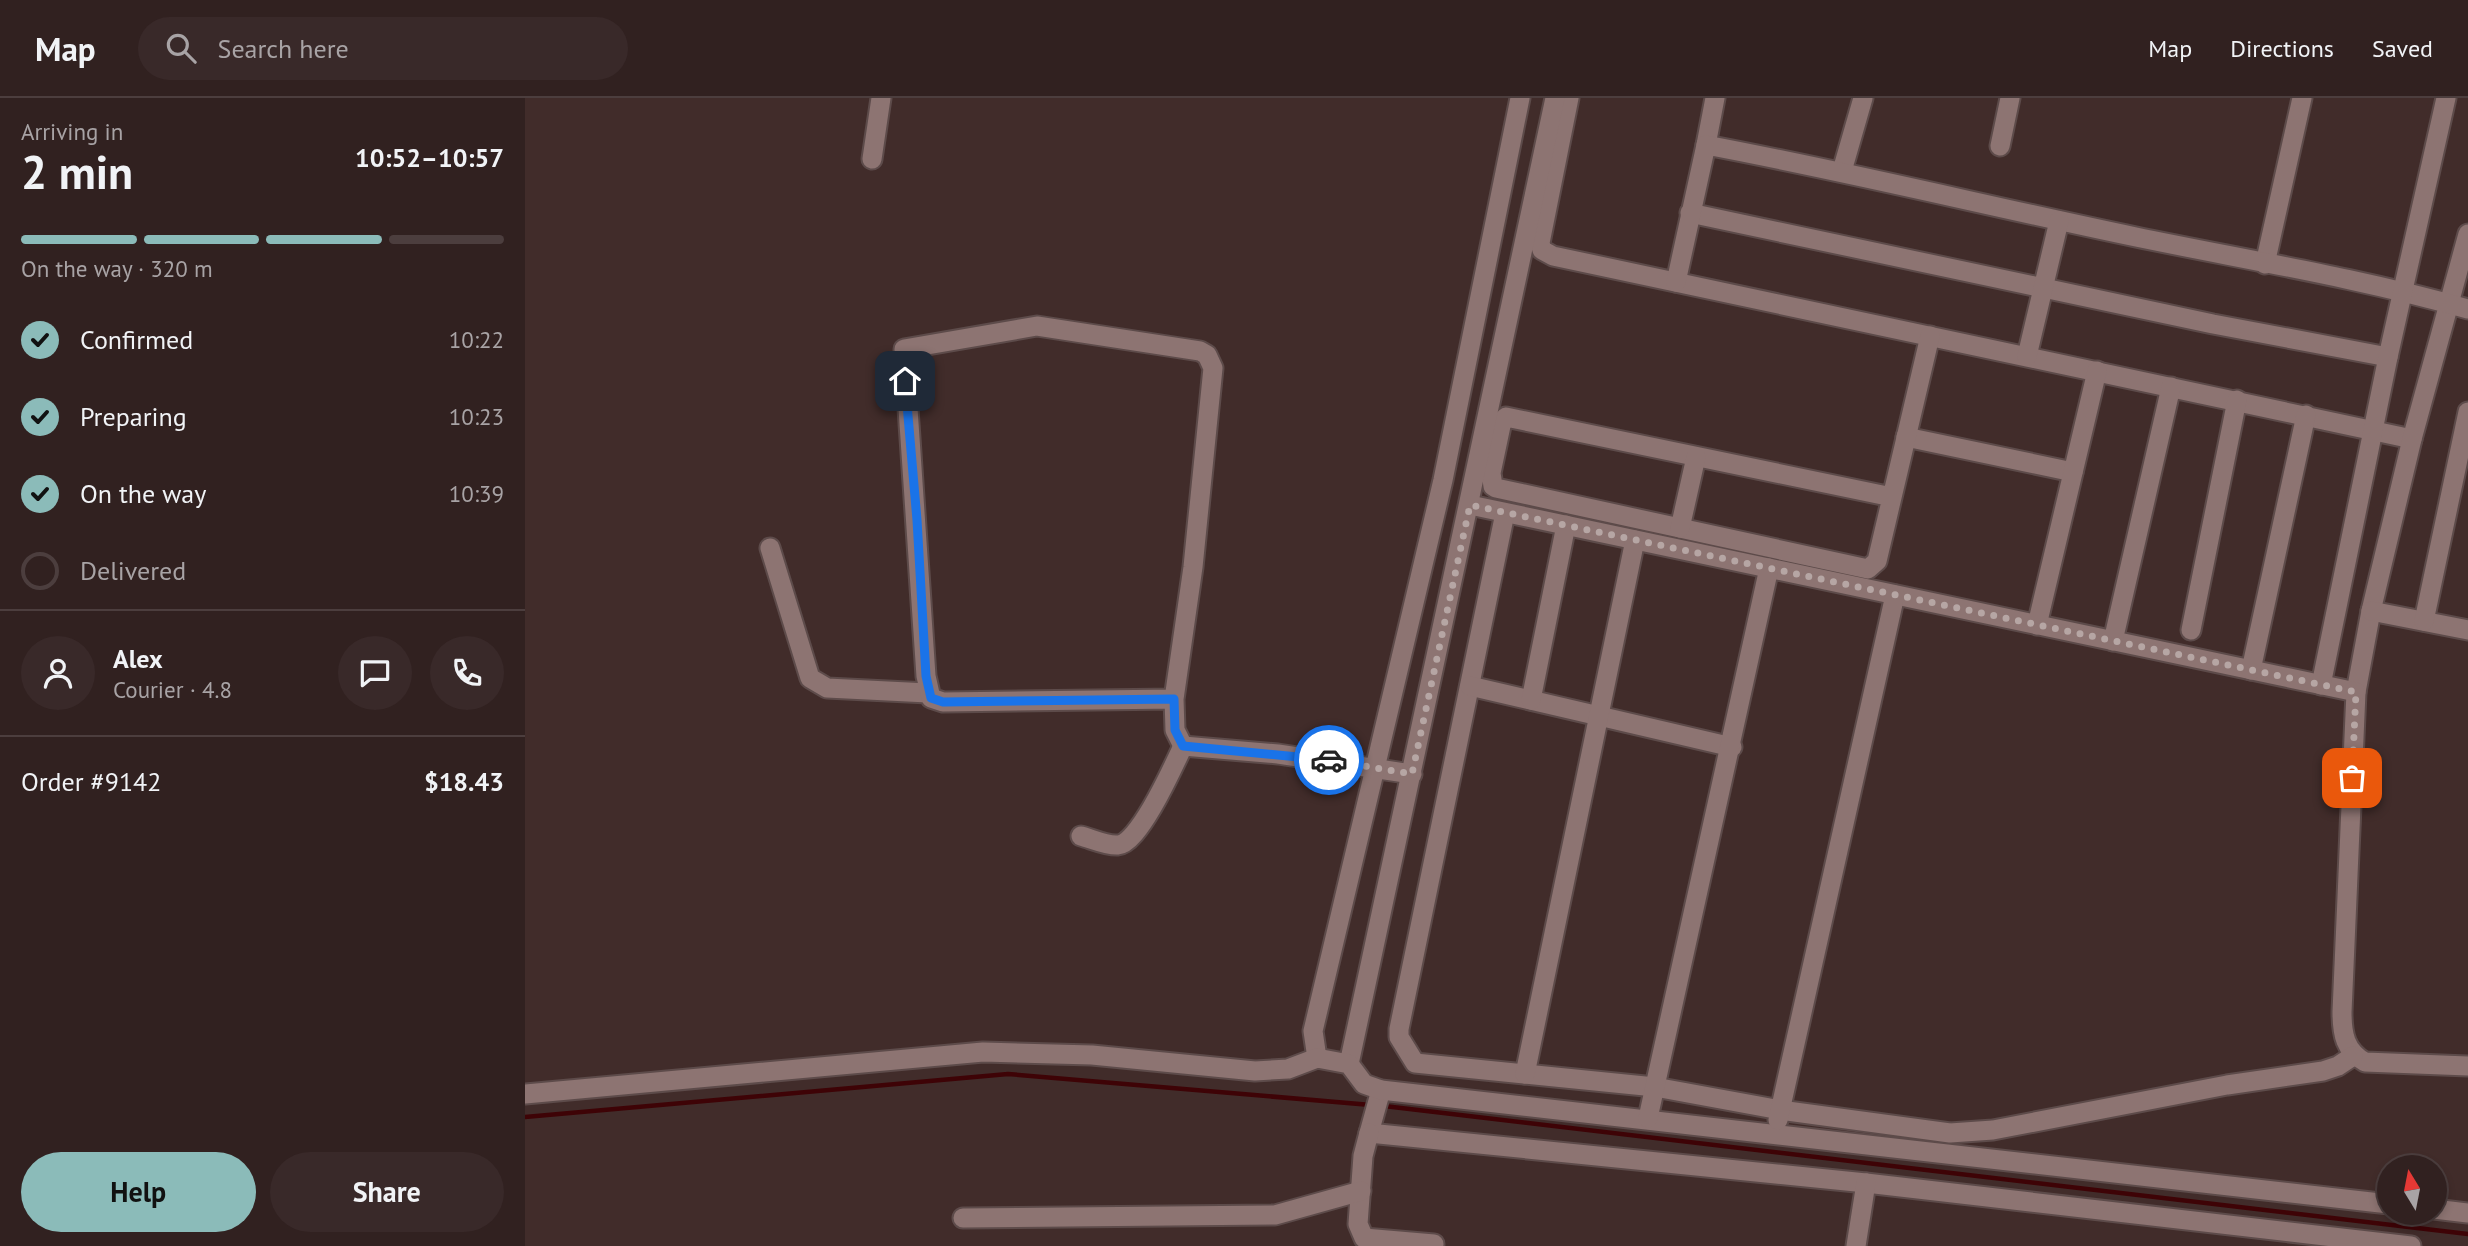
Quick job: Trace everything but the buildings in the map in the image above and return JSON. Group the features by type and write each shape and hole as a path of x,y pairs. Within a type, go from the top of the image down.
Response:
{"street":[{"path":"872,159 881,98"},
{"path":"1317,1058 1313,1031 1443,480 1520,98"},
{"path":"1555,98 1537,216 1542,250 1553,256 2412,439"},
{"path":"1349,1064 1470,505 1537,216 1569,98"},
{"path":"1676,282 1715,98"},
{"path":"1842,171 1863,98"},
{"path":"2000,146 2010,98"},
{"path":"2265,264 2302,98"},
{"path":"2321,685 2388,357 2446,98"},
{"path":"1706,145 1842,171 2059,221 2403,292 2468,309"},
{"path":"1691,213 2041,289 2388,357"},
{"path":"2027,356 2059,221"},
{"path":"2468,234 2412,439 2371,611 2356,692 2342,1012 2342,1028 2353,1056 2365,1062 2379,1065 2468,1066"},
{"path":"1174,699 943,702 931,698 928,693 904,349 1008,329 1052,326 1200,351 1211,360 1213,368 1193,567 1174,699 1175,730 1183,746"},
{"path":"1892,497 1506,417 1502,421 1492,473 1493,486 1496,488 1868,569 1877,561 1930,336"},
{"path":"2037,625 2097,371"},
{"path":"2113,641 2171,387"},
{"path":"2191,630 2237,400"},
{"path":"2424,621 2468,412"},
{"path":"2251,670 2306,415"},
{"path":"1906,437 2073,472"},
{"path":"1680,528 1696,457"},
{"path":"1470,505 2356,692"},
{"path":"1505,513 1399,1037 1415,1063 1655,1087 1780,1110 1970,1133 2227,1085 2323,1071 2338,1066 2353,1056"},
{"path":"1531,701 1566,525"},
{"path":"1525,1074 1635,540"},
{"path":"771,548 810,678 827,688 928,693"},
{"path":"1648,1118 1732,747 1769,568"},
{"path":"1775,1133 1895,595"},
{"path":"2371,611 2468,630"},
{"path":"1470,686 1732,747"},
{"path":"1183,746 1375,766 1412,774"},
{"path":"1081,836 1116,846 1126,843 1146,817 1183,746"},
{"path":"525,1094 983,1052 1092,1055 1255,1071 1288,1069 1317,1058 1349,1064 1364,1084 1379,1095 1648,1118 2377,1203"},
{"path":"1379,1095 1371,1126 1358,1224 1364,1238 1434,1244"},
{"path":"1371,1126 2404,1246"},
{"path":"1856,1246 1866,1183"},
{"path":"963,1218 1275,1215 1361,1191"},
{"path":"2447,1211 2468,1213"}],"waterway":[{"path":"525,1117 1008,1074 1371,1105"},
{"path":"1384,1106 2468,1234"}],"way so far":[{"path":"1329,760 1412,774 1470,505 2356,692 2352,778"}],"route":[{"path":"905,381 926,676 931,698 943,702 1174,699 1175,730 1183,746 1329,760"}]}
